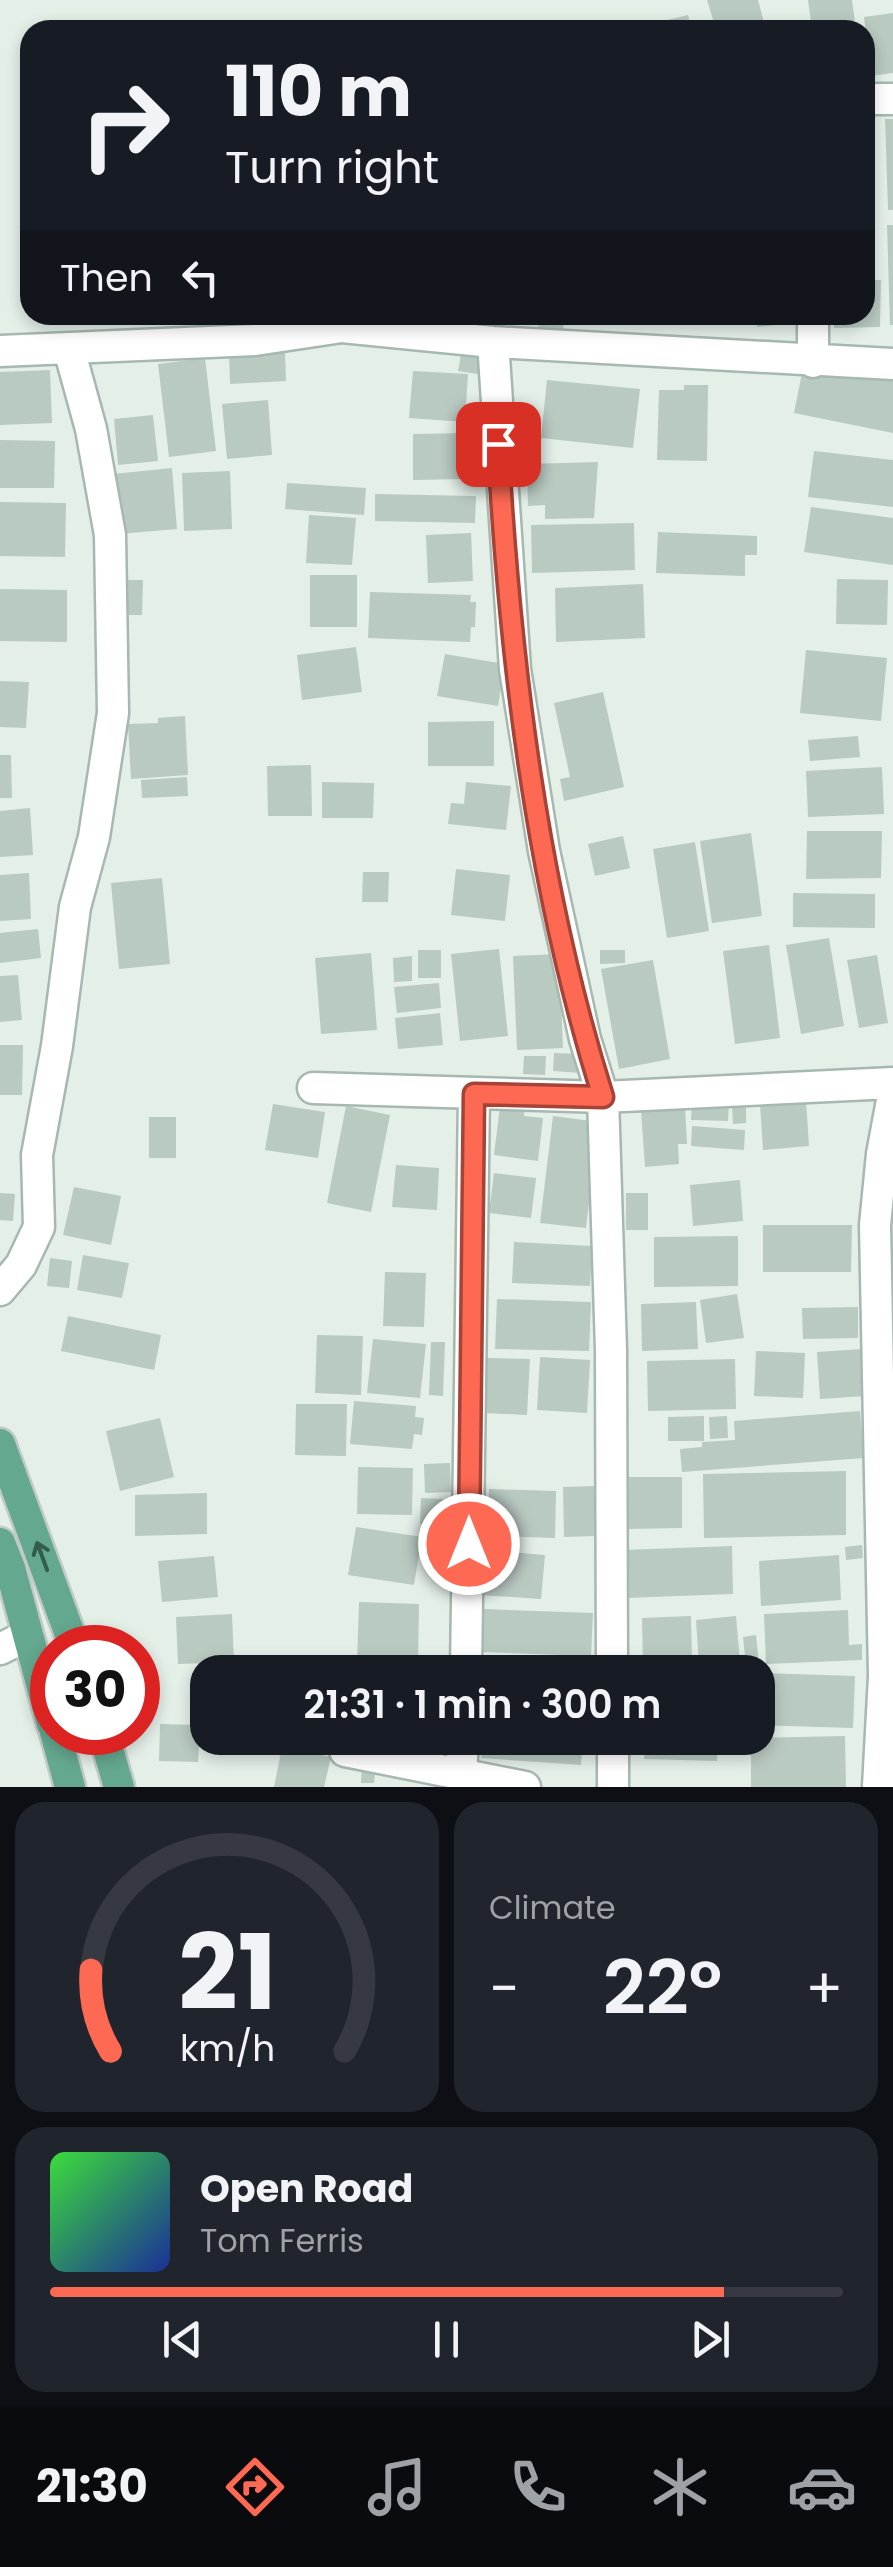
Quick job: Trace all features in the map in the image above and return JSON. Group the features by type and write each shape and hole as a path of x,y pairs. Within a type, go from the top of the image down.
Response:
{"main road":[{"path":"0,1444 66,1625"},
{"path":"0,1543 30,1642"},
{"path":"61,1755 70,1787"},
{"path":"110,1755 119,1787"}],"street":[{"path":"813,325 813,362"},
{"path":"0,351 255,340 342,326 493,342 893,364"},
{"path":"493,342 515,669 544,852 585,1039 603,1097 612,1350 612,1655"},
{"path":"0,1290 20,1265 39,1227 37,1155 57,1046 75,907 94,837 113,712 110,535 91,429 69,350"},
{"path":"314,1088 603,1097 893,1083"},
{"path":"466,1655 474,1094"},
{"path":"878,1787 884,1676 875,1224 893,1095"},
{"path":"0,1648 28,1635"},
{"path":"364,1755 525,1787"},
{"path":"462,1776 463,1755"},
{"path":"613,1755 613,1787"}],"building":[{"path":"707,0 758,0 763,20 713,20"},
{"path":"808,0 852,0 855,20 811,20"},
{"path":"893,13 893,73 875,75 875,20 864,17"},
{"path":"885,119 893,119 893,210 888,210"},
{"path":"887,225 893,225 893,325 890,325"},
{"path":"875,280 881,280 880,327 834,328 875,325"},
{"path":"538,325 563,325 563,333 538,331"},
{"path":"285,352 286,381 230,384 229,354"},
{"path":"461,355 486,359 484,375 458,371"},
{"path":"205,358 216,451 169,457 158,364"},
{"path":"804,363 893,381 893,433 794,413"},
{"path":"50,370 52,423 0,425 0,372"},
{"path":"413,371 468,374 465,422 409,418"},
{"path":"547,380 640,389 633,448 541,438"},
{"path":"684,385 708,385 707,461 657,460 659,390 684,390"},
{"path":"268,400 272,455 227,459 222,404"},
{"path":"153,415 158,461 118,465 114,419"},
{"path":"465,433 466,479 413,480 413,434"},
{"path":"0,440 55,441 54,488 0,488"},
{"path":"814,451 893,460 893,507 808,497"},
{"path":"598,462 594,518 545,519 545,505 528,506 527,464"},
{"path":"172,468 177,529 119,534 113,474"},
{"path":"230,471 232,529 184,531 182,473"},
{"path":"287,483 366,488 364,515 285,509"},
{"path":"375,494 476,496 475,523 375,521"},
{"path":"0,502 66,503 65,557 0,556"},
{"path":"811,507 893,518 893,565 804,552"},
{"path":"309,515 356,518 352,565 306,563"},
{"path":"634,523 635,570 532,573 531,525"},
{"path":"658,532 757,536 757,555 745,555 745,576 656,573"},
{"path":"471,533 473,581 428,583 426,535"},
{"path":"310,575 357,575 357,627 310,627"},
{"path":"837,579 888,580 887,625 836,624"},
{"path":"116,580 143,580 142,615 115,615"},
{"path":"643,584 645,638 556,642 555,588"},
{"path":"0,589 67,590 67,642 0,641"},
{"path":"370,592 471,595 470,602 476,602 470,642 368,638"},
{"path":"356,647 362,692 302,700 297,655"},
{"path":"806,650 887,658 881,721 800,713"},
{"path":"445,654 505,664 498,706 437,696"},
{"path":"0,681 29,682 26,728 0,727"},
{"path":"603,692 624,787 564,801 560,779 570,777 554,703"},
{"path":"185,716 188,775 131,779 128,724 158,723 158,718"},
{"path":"494,721 494,766 428,766 428,722"},
{"path":"858,736 860,757 810,761 808,740"},
{"path":"0,755 11,755 12,798 0,798"},
{"path":"311,765 312,816 268,816 267,766"},
{"path":"882,767 884,814 808,817 806,771"},
{"path":"187,777 188,796 142,798 141,780"},
{"path":"322,782 374,783 373,818 322,818"},
{"path":"466,782 511,786 506,830 448,824 451,803 464,804"},
{"path":"30,808 33,855 0,857 0,811"},
{"path":"807,831 882,831 881,878 806,879"},
{"path":"751,833 762,916 712,923 700,841"},
{"path":"623,836 630,868 595,876 588,844"},
{"path":"695,842 709,931 667,938 653,849"},
{"path":"456,869 510,875 505,921 451,915"},
{"path":"363,872 389,872 388,902 362,902"},
{"path":"29,873 31,919 0,921 0,875"},
{"path":"162,878 170,964 119,969 111,883"},
{"path":"793,893 875,894 875,928 793,927"},
{"path":"38,929 41,958 0,963 0,933"},
{"path":"829,938 844,1026 801,1034 786,945"},
{"path":"769,945 780,1038 735,1044 723,951"},
{"path":"499,949 508,1036 460,1041 451,954"},
{"path":"418,950 441,950 441,978 418,978"},
{"path":"600,950 625,950 625,963 600,964"},
{"path":"371,953 377,1030 321,1034 315,958"},
{"path":"559,954 563,1048 517,1050 513,956"},
{"path":"877,955 888,1023 859,1028 847,960"},
{"path":"412,956 412,981 394,982 393,958"},
{"path":"653,960 670,1059 619,1069 601,969"},
{"path":"18,975 22,1020 0,1022 0,976"},
{"path":"439,983 441,1008 397,1013 394,987"},
{"path":"440,1013 443,1045 398,1049 395,1018"},
{"path":"0,1045 23,1045 22,1095 0,1095"},
{"path":"554,1053 581,1054 581,1073 553,1071"},
{"path":"524,1056 546,1056 545,1075 523,1074"},
{"path":"501,1098 526,1100 524,1116 543,1118 538,1161 494,1155"},
{"path":"806,1101 809,1146 763,1150 760,1104"},
{"path":"692,1103 729,1104 728,1121 691,1120"},
{"path":"273,1104 325,1112 318,1158 265,1150"},
{"path":"746,1105 746,1123 733,1124 732,1106"},
{"path":"346,1106 390,1115 371,1212 327,1203"},
{"path":"685,1107 687,1144 678,1144 679,1164 645,1167 641,1110"},
{"path":"553,1116 599,1122 586,1228 540,1223"},
{"path":"149,1117 176,1117 176,1158 149,1158"},
{"path":"692,1126 745,1130 744,1150 691,1146"},
{"path":"396,1165 439,1168 437,1210 392,1207"},
{"path":"494,1173 536,1178 531,1218 489,1213"},
{"path":"740,1180 743,1221 693,1226 690,1185"},
{"path":"74,1187 121,1196 111,1245 63,1235"},
{"path":"0,1193 15,1194 13,1221 0,1220"},
{"path":"626,1193 648,1193 648,1230 626,1230"},
{"path":"763,1225 852,1225 851,1272 763,1272"},
{"path":"738,1236 738,1286 654,1287 654,1237"},
{"path":"514,1242 592,1246 590,1286 512,1283"},
{"path":"83,1255 129,1263 122,1298 77,1290"},
{"path":"50,1258 72,1261 69,1288 47,1286"},
{"path":"385,1272 426,1273 424,1327 383,1326"},
{"path":"737,1294 744,1338 706,1343 700,1300"},
{"path":"497,1299 591,1302 589,1351 495,1349"},
{"path":"696,1302 698,1349 642,1351 641,1304"},
{"path":"858,1307 858,1338 803,1339 802,1308"},
{"path":"68,1316 161,1335 154,1370 61,1351"},
{"path":"317,1335 363,1336 361,1395 315,1393"},
{"path":"373,1339 426,1344 420,1398 367,1393"},
{"path":"431,1342 445,1342 443,1396 429,1395"},
{"path":"862,1349 865,1396 820,1399 817,1352"},
{"path":"756,1351 805,1353 803,1398 754,1396"},
{"path":"540,1357 590,1360 587,1413 537,1410"},
{"path":"487,1358 530,1359 527,1415 485,1413"},
{"path":"735,1359 736,1409 648,1411 647,1361"},
{"path":"354,1401 416,1406 415,1417 424,1418 422,1435 414,1434 412,1449 350,1444"},
{"path":"296,1404 347,1404 346,1456 295,1455"},
{"path":"860,1411 864,1458 682,1472 680,1449 702,1447 702,1442 735,1440 734,1421"},
{"path":"704,1416 704,1441 668,1441 668,1417"},
{"path":"727,1416 728,1438 710,1439 709,1417"},
{"path":"160,1418 174,1477 120,1491 106,1431"},
{"path":"450,1463 451,1492 425,1493 424,1464"},
{"path":"358,1467 413,1468 412,1515 357,1514"},
{"path":"846,1471 846,1535 704,1538 703,1474"},
{"path":"627,1477 682,1477 682,1528 627,1529"},
{"path":"594,1486 596,1536 564,1537 563,1487"},
{"path":"489,1489 556,1491 555,1538 488,1536"},
{"path":"207,1493 207,1534 135,1536 135,1495"},
{"path":"421,1498 443,1499 442,1525 420,1524"},
{"path":"356,1527 422,1537 414,1585 348,1575"},
{"path":"479,1542 510,1545 510,1552 545,1555 541,1599 479,1595"},
{"path":"862,1545 863,1558 846,1560 845,1547"},
{"path":"732,1546 733,1594 625,1598 624,1550"},
{"path":"839,1555 841,1600 761,1606 759,1561"},
{"path":"214,1556 218,1597 162,1602 158,1561"},
{"path":"359,1602 419,1604 418,1655 357,1655"},
{"path":"484,1609 593,1613 591,1655 482,1652"},
{"path":"848,1610 849,1645 862,1644 862,1660 775,1664 775,1655 766,1655 764,1614"},
{"path":"232,1614 234,1655 190,1655 190,1664 178,1664 176,1617"},
{"path":"691,1616 692,1655 643,1655 642,1618"},
{"path":"736,1616 739,1655 698,1655 696,1620"},
{"path":"756,1635 758,1655 745,1655 743,1637"},
{"path":"775,1674 855,1676 853,1728 775,1726"},
{"path":"160,1724 190,1725 190,1755 198,1755 198,1762 159,1761"},
{"path":"845,1736 846,1787 751,1787 751,1755 775,1755 775,1737"},
{"path":"280,1755 331,1757 324,1787 274,1787"},
{"path":"481,1755 582,1755 581,1765 481,1758"},
{"path":"644,1755 717,1755 717,1761 644,1759"},
{"path":"362,1764 376,1765 374,1783 361,1783"}],"route":[{"path":"469,1544 474,1094 603,1097 585,1039 544,852 515,669 498,444"}]}
